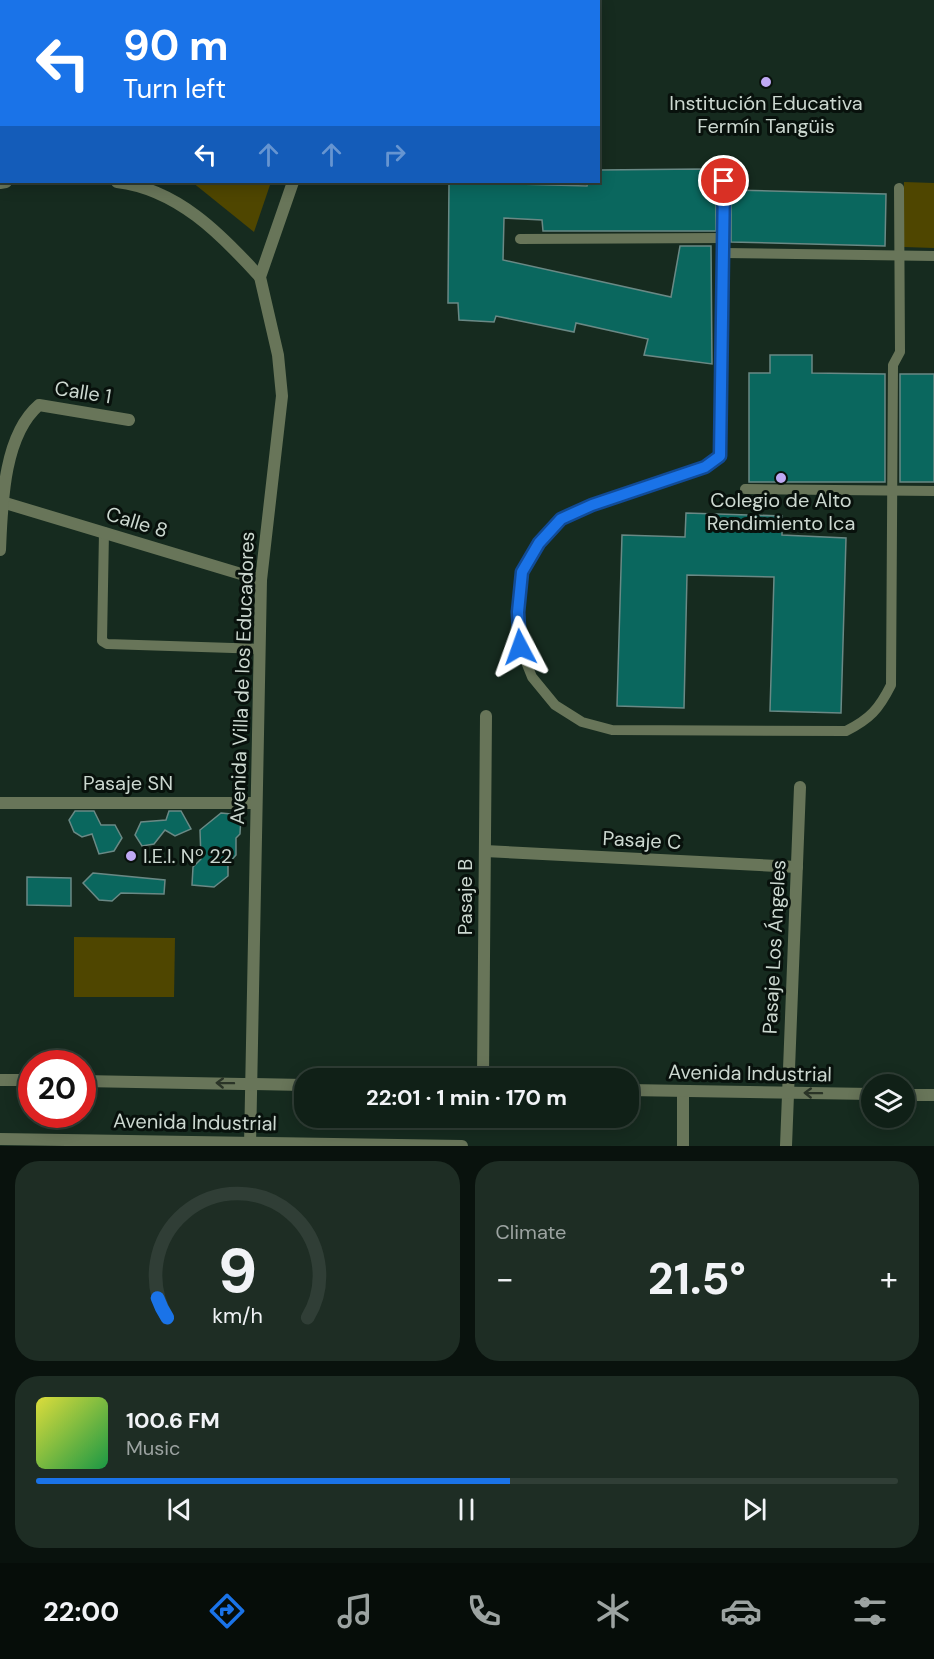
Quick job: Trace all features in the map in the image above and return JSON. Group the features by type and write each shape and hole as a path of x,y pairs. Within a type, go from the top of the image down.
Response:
{"street":[{"path":"121,183 156,191 202,219 260,277 293,183"},
{"name":"Avenida Villa de los Educadores","path":"250,1144 261,580 282,396 278,355 260,277"},
{"name":"Calle 1","path":"0,550 2,502 14,442 29,414 39,405 129,420"},
{"name":"Calle 8","path":"2,502 261,580"},
{"name":"Pasaje B","path":"483,1068 486,716"},
{"name":"Pasaje Los Ángeles","path":"786,1146 800,787"},
{"name":"Pasaje SN","path":"0,803 255,803"},
{"name":"Pasaje C","path":"484,851 797,867"},
{"path":"0,1080 18,1080"},
{"name":"Avenida Industrial","path":"96,1081 294,1085"},
{"name":"Avenida Industrial","path":"639,1090 861,1094"},
{"path":"683,1091 683,1146"},
{"path":"915,1095 934,1095"},
{"name":"Avenida Industrial","path":"0,1139 462,1146"}],"lane":[{"path":"724,181 720,456 705,467 592,505 561,519 539,543 522,572 518,612 520,647 532,678 555,705 582,722 612,730 846,731 868,720 891,685 893,365 900,352 899,188"},
{"path":"520,239 724,238"},
{"path":"724,253 934,256"},
{"path":"745,489 934,491"},
{"path":"104,532 102,641 107,644 260,649"}],"shaded area":[{"path":"904,182 934,183 934,248 904,247"},
{"path":"193,183 271,183 254,232"},
{"path":"74,937 175,938 174,997 74,997"}],"building":[{"path":"702,169 703,182 712,183 712,189 716,189 716,231 543,231 542,220 504,218 503,260 671,297 680,246 711,246 712,364 644,355 648,339 576,323 574,332 496,316 494,322 459,320 458,303 448,303 449,183 587,186 588,183 600,183 600,170"},
{"path":"731,190 886,194 885,246 731,242"},
{"path":"770,355 812,355 812,373 885,374 885,482 749,482 749,373 770,373"},
{"path":"900,374 934,374 934,482 900,482"},
{"path":"686,513 782,516 782,535 846,538 841,713 770,711 774,577 687,575 684,708 617,706 622,535 685,537"},
{"path":"75,811 94,811 101,825 115,825 122,838 114,851 99,854 92,834 82,837 74,832 69,820"},
{"path":"169,811 181,811 191,829 175,836 165,830 154,844 142,846 135,835 141,822 166,820"},
{"path":"221,813 241,815 240,834 236,838 236,855 228,864 228,876 214,887 192,885 193,867 201,859 200,830"},
{"path":"93,873 165,880 164,894 121,893 112,901 99,900 83,883"},
{"path":"27,877 71,878 71,906 27,905"}],"place":[{"name":"Institución Educativa Fermín Tangüis","path":"766,82"},
{"name":"Colegio de Alto Rendimiento Ica","path":"781,478"},
{"name":"I.E.I. Nº 22","path":"131,856"}],"route":[{"path":"520,647 518,612 522,572 539,543 561,519 592,505 705,467 720,456 724,181"}]}
